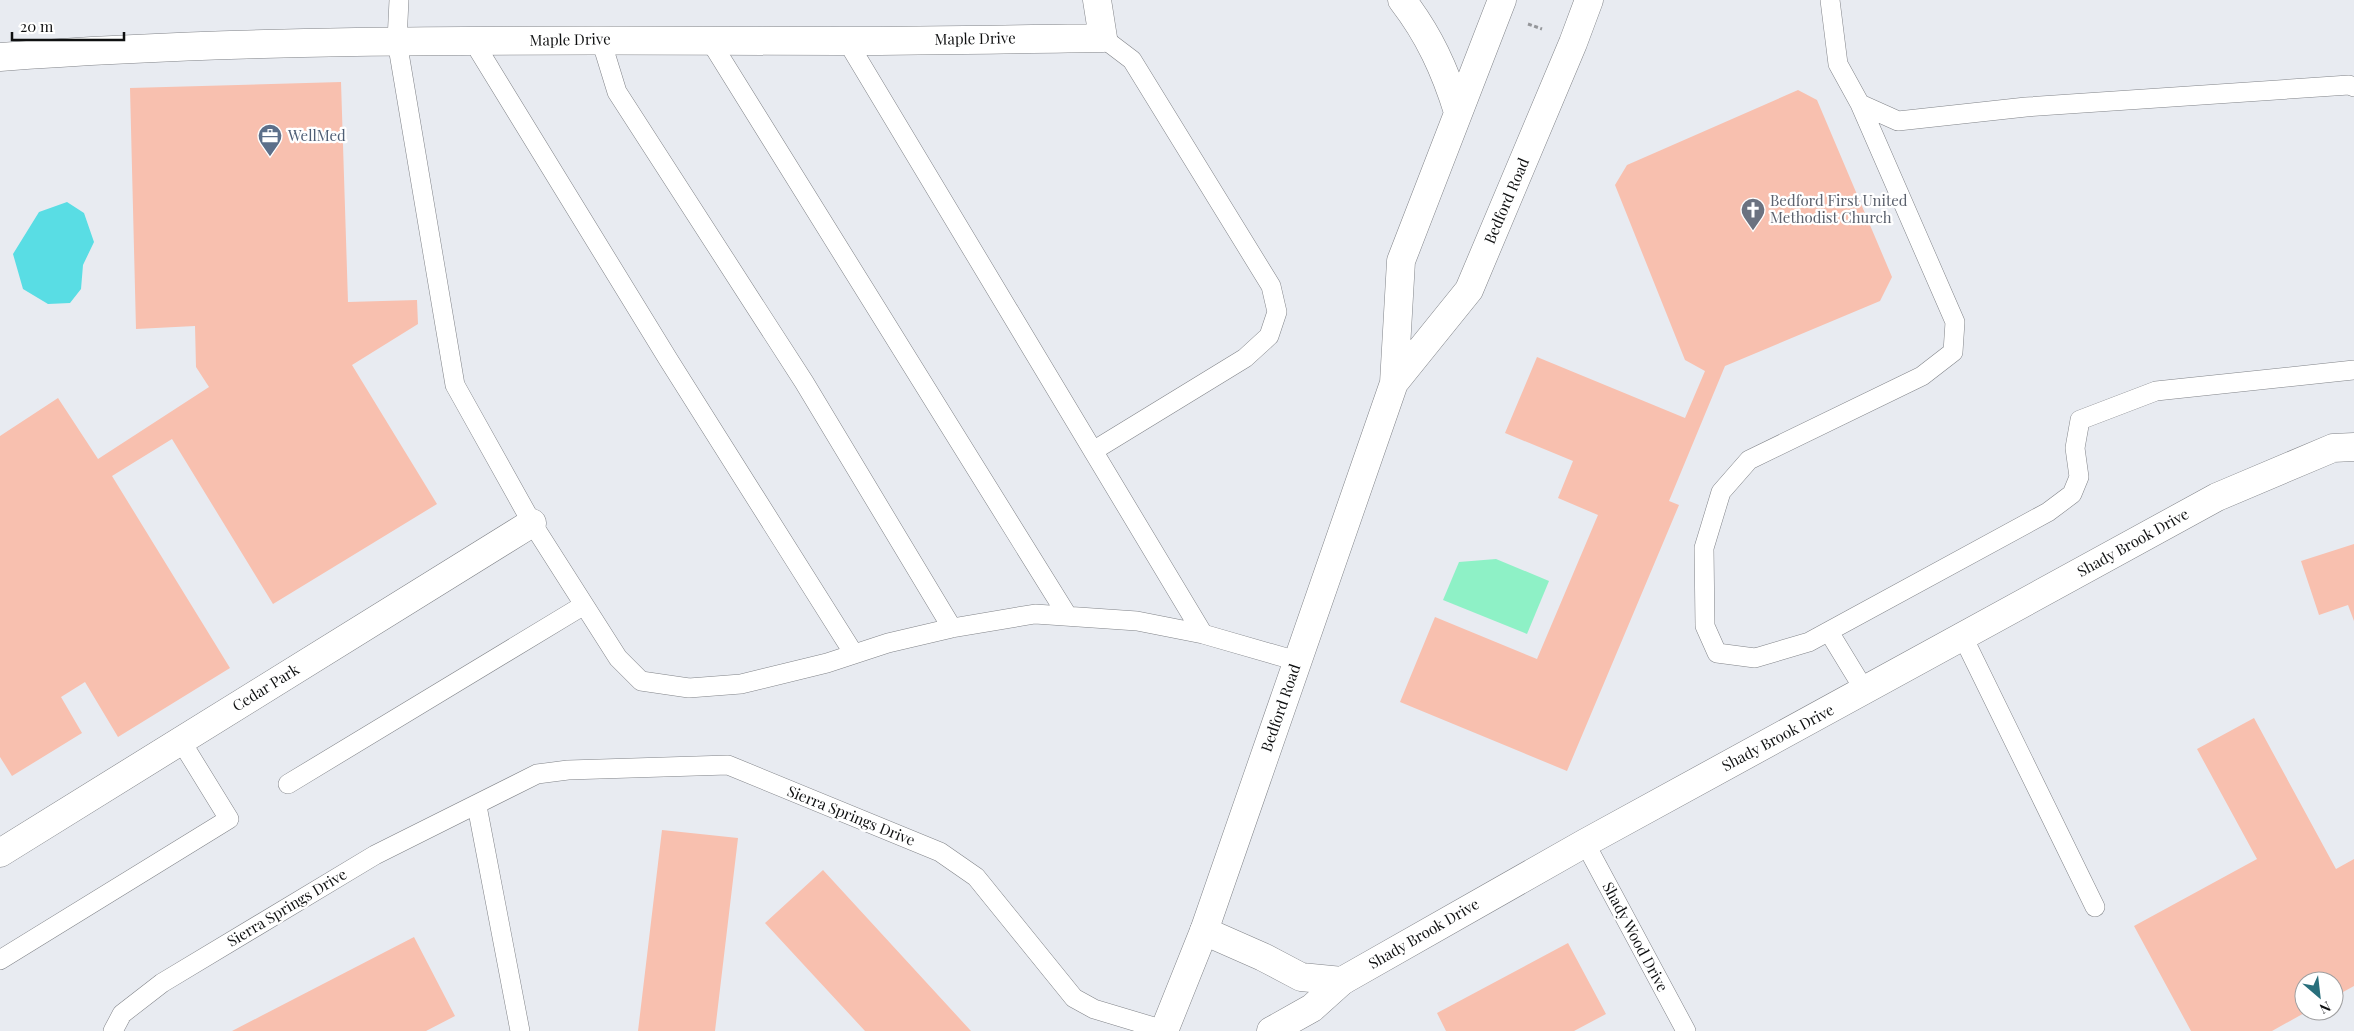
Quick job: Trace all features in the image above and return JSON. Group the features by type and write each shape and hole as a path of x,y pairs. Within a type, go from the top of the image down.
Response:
{"street":[{"path":"1097,0 1103,38"},
{"path":"1402,0 1419,22 1435,50 1458,112"},
{"name":"Bedford Road","path":"1164,1030 1204,932 1394,383 1401,261 1502,0"},
{"name":"Bedford Road","path":"1394,383 1469,290 1570,52 1589,0"},
{"name":"Maple Drive","path":"0,58 88,51 397,41 709,39 847,41 1103,38"},
{"name":"Shady Brook Drive","path":"1271,1031 1312,1008 1342,981 1585,843 1963,638 2217,497 2333,448 2354,447"},
{"name":"Cedar Park","path":"0,853 532,523"},
{"path":"1204,932 1263,957 1301,977 1342,981"}],"lane":[{"path":"399,0 397,41 455,385 532,523 618,658 642,681 689,688 741,684 888,643 952,628 1036,614 1137,620 1203,634 1297,660"},
{"path":"1830,0 1838,64 1860,104 1955,322 1953,352 1922,376 1749,460 1721,492 1704,548 1705,626 1718,653 1755,658 1809,642 2048,512 2072,494 2079,477 2075,448 2080,420 2156,391 2353,374"},
{"path":"1093,451 1245,358 1269,336 1277,312 1271,286 1132,60 1103,38"},
{"path":"709,39 1067,615"},
{"path":"601,40 617,92 804,382 952,628"},
{"path":"473,41 668,359 854,654"},
{"path":"847,41 1203,634"},
{"path":"1860,104 1898,122 2026,107 2349,85 2354,87"},
{"path":"288,784 584,605"},
{"path":"1829,632 1865,691"},
{"path":"1963,638 2095,906"},
{"path":"0,960 229,820 181,741"},
{"name":"Sierra Springs Drive","path":"113,1031 122,1014 162,983 375,855 477,806 537,774 568,770 728,765 940,852 976,877 1074,998 1094,1009 1164,1030"},
{"path":"477,806 520,1031"},
{"name":"Shady Wood Drive","path":"1585,843 1686,1031"}],"green space":[{"path":"1496,559 1549,581 1527,634 1443,600 1459,562"}],"water":[{"path":"67,202 84,213 94,242 83,265 81,289 70,303 48,304 23,289 13,254 39,212"}],"building":[{"path":"341,82 348,302 417,300 418,324 352,365 437,504 273,604 172,439 112,476 230,668 118,737 85,682 61,697 82,733 12,776 0,757 0,436 58,398 98,459 209,387 196,367 195,326 136,329 130,88"},
{"path":"1798,90 1817,100 1892,277 1880,301 1725,366 1669,501 1679,505 1567,771 1400,702 1435,617 1537,659 1598,515 1558,498 1573,461 1505,433 1537,357 1685,418 1705,371 1685,360 1615,185 1627,165"},
{"path":"2354,544 2354,621 2348,605 2319,615 2301,561"},
{"path":"2254,718 2336,869 2354,859 2354,986 2344,992 2344,971 2294,971 2294,1019 2272,1031 2191,1031 2134,926 2257,859 2197,749"},
{"path":"662,830 738,838 715,1031 638,1031"},
{"path":"823,870 971,1031 865,1031 765,923"},
{"path":"414,937 455,1016 426,1031 232,1031"},
{"path":"1568,943 1606,1014 1574,1031 1446,1031 1437,1013"}],"place":[{"name":"WellMed","path":"270,157"},
{"name":"Bedford First United Methodist Church","path":"1753,231"}]}
